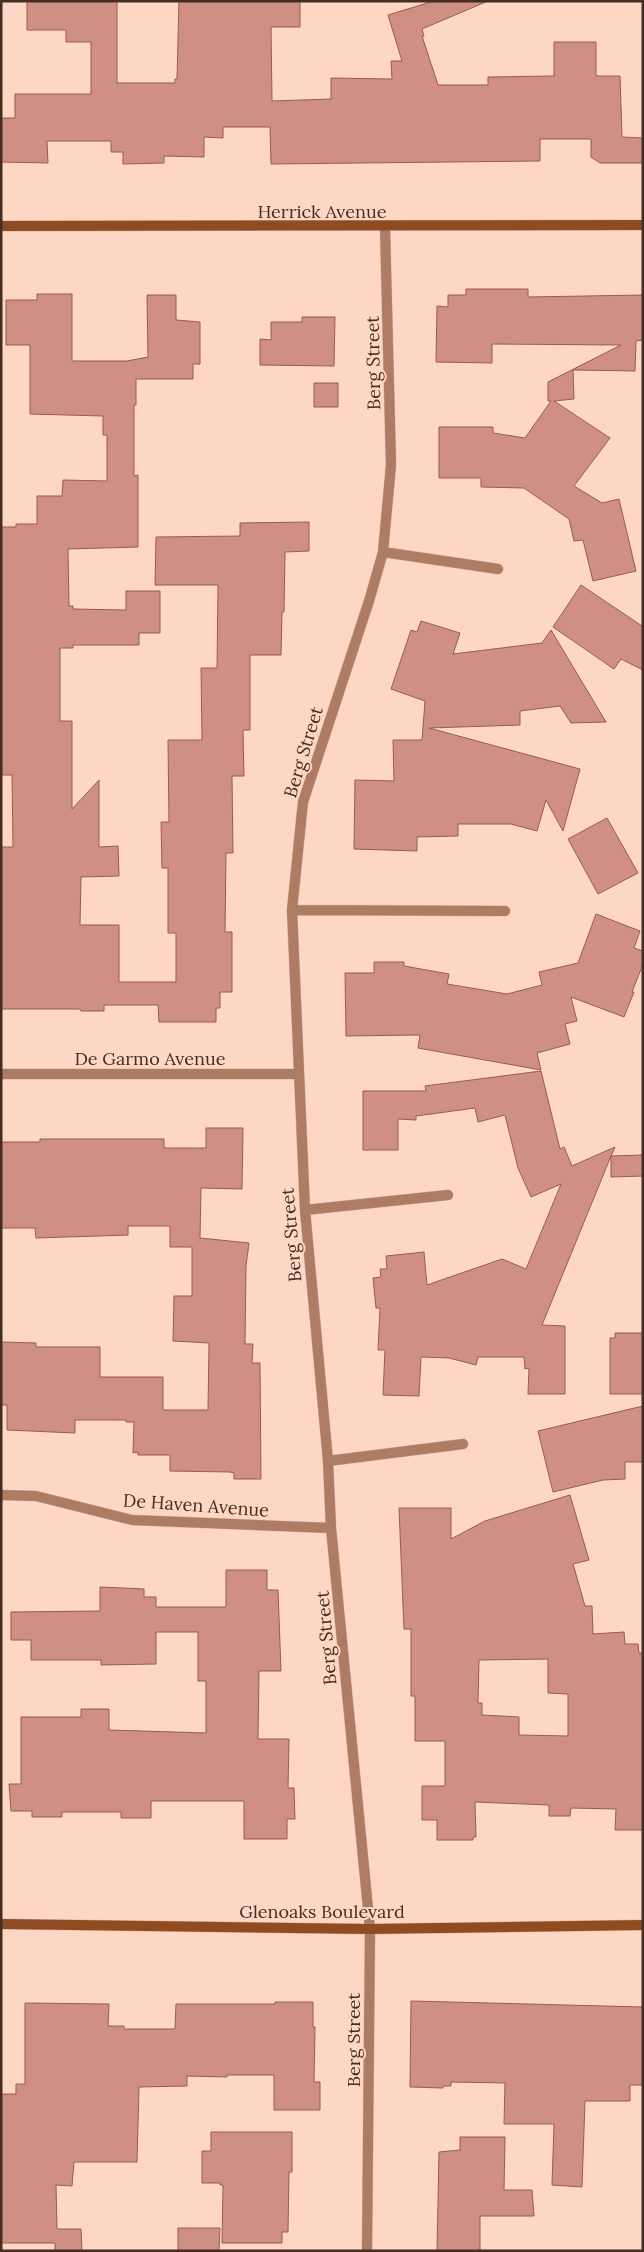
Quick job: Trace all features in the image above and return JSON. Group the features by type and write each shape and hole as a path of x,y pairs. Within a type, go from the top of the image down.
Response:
{"main road":[{"name":"Herrick Avenue","path":"1,226 643,226"},
{"name":"Glenoaks Boulevard","path":"1,1924 370,1928 643,1925"}],"street":[{"name":"Berg Street","path":"367,2251 370,1928 331,1528 328,1461 305,1210 292,910 303,802 369,602 383,552 391,465 385,227"},
{"path":"383,552 498,569"},
{"path":"292,910 505,910"},
{"name":"De Garmo Avenue","path":"1,1074 298,1074"},
{"path":"305,1210 448,1195"},
{"path":"328,1461 463,1444"},
{"name":"De Haven Avenue","path":"1,1496 36,1496 132,1520 331,1528"}],"building":[{"path":"27,1 117,1 117,83 175,83 175,79 177,79 179,1 300,1 300,27 271,27 272,101 331,99 331,78 392,79 391,61 402,61 388,15 434,1 488,1 422,29 424,36 422,36 438,85 488,85 488,77 554,76 554,42 596,42 596,76 620,76 622,137 643,138 643,163 600,163 591,157 591,139 540,139 540,161 271,164 270,127 223,127 223,138 204,137 204,157 164,156 164,163 123,164 123,152 111,152 111,141 47,141 48,163 1,162 1,118 15,118 15,94 91,94 91,42 66,42 66,30 27,30"},
{"path":"466,289 528,289 528,297 643,295 643,340 636,341 635,371 573,370 574,399 554,401 610,438 574,486 602,503 619,499 636,571 593,581 583,540 574,541 569,519 524,488 481,487 481,478 439,478 439,427 493,427 493,433 525,438 551,401 548,401 548,382 621,345 492,344 492,363 436,362 437,306 448,307 448,295 466,295"},
{"path":"37,294 72,294 72,361 127,361 148,357 147,295 176,295 176,320 200,322 200,364 193,364 193,379 136,379 134,476 138,475 138,547 68,549 69,606 73,606 73,609 126,610 126,591 160,591 160,633 139,633 139,645 73,645 73,648 60,648 60,721 72,721 72,809 99,780 99,847 118,846 119,876 81,877 80,925 119,925 119,982 176,982 176,933 168,933 168,868 162,868 161,822 169,822 168,740 202,740 201,668 217,668 218,585 155,585 156,537 240,536 240,523 309,522 309,551 285,552 281,655 250,655 250,730 243,730 244,776 232,776 233,853 226,853 225,932 232,932 232,992 220,992 220,1008 216,1008 216,1022 159,1022 158,1005 104,1005 104,1011 81,1011 80,1009 1,1009 1,847 13,847 12,775 1,775 1,527 16,527 16,524 37,524 37,496 62,496 63,480 107,481 107,435 103,435 103,416 30,414 30,345 6,345 6,300 37,300"},
{"path":"302,317 335,317 334,366 260,365 260,339 271,340 271,322 302,322"},
{"path":"314,383 338,383 338,407 314,407"},
{"path":"581,585 642,626 643,670 621,659 614,669 553,627"},
{"path":"421,621 460,633 453,654 542,643 551,630 606,722 571,723 560,706 520,711 520,725 429,728 580,769 563,831 546,800 537,831 511,824 458,824 458,836 417,837 417,851 354,849 355,780 394,781 393,740 422,740 425,701 391,689 411,630 417,632"},
{"path":"607,818 638,873 598,894 568,839"},
{"path":"596,914 640,931 634,948 643,951 643,964 632,992 634,992 624,1017 571,997 577,1021 565,1024 570,1044 537,1053 541,1070 418,1048 420,1035 346,1036 345,973 374,973 374,962 404,962 404,966 449,974 447,984 507,994 542,985 539,972 578,963"},
{"path":"541,1071 560,1149 564,1147 572,1166 615,1147 542,1325 565,1326 565,1394 528,1394 529,1368 525,1369 524,1357 478,1357 476,1365 449,1358 421,1357 419,1396 383,1395 385,1350 378,1350 380,1308 376,1308 373,1278 381,1277 380,1269 387,1269 386,1256 424,1252 427,1285 502,1259 526,1269 561,1184 531,1197 518,1168 505,1115 478,1122 475,1108 416,1116 416,1120 398,1119 398,1150 363,1150 363,1091 426,1091 425,1086"},
{"path":"206,1128 243,1128 242,1189 201,1188 200,1238 249,1243 246,1266 245,1344 253,1344 252,1363 260,1363 261,1479 234,1479 234,1473 230,1472 170,1471 170,1455 138,1455 138,1452 133,1453 134,1422 126,1422 126,1420 75,1420 75,1433 7,1430 7,1405 1,1405 1,1342 36,1343 36,1347 100,1347 100,1377 163,1377 163,1410 208,1410 209,1343 173,1341 174,1296 192,1296 192,1247 170,1247 170,1226 128,1226 128,1235 36,1238 35,1228 1,1228 1,1142 40,1142 40,1139 164,1139 164,1148 206,1148"},
{"path":"643,1155 643,1176 611,1177 611,1156"},
{"path":"615,1333 643,1333 643,1394 610,1394 610,1338 615,1338"},
{"path":"643,1406 643,1462 625,1462 625,1479 603,1480 553,1492 538,1431"},
{"path":"570,1495 589,1560 573,1564 585,1606 592,1606 593,1634 624,1632 625,1644 638,1644 639,1653 643,1653 643,1830 615,1830 616,1809 571,1808 570,1816 549,1816 549,1805 475,1802 476,1837 473,1837 473,1840 437,1840 437,1820 422,1820 422,1786 445,1786 445,1741 415,1741 415,1696 411,1696 411,1629 404,1629 399,1508 451,1508 451,1539 485,1521","holes":["548,1659 548,1693 568,1694 568,1736 519,1735 519,1717 482,1715 482,1703 478,1703 479,1660"]},
{"path":"226,1570 267,1570 267,1590 278,1590 281,1671 259,1671 258,1739 289,1739 288,1788 294,1788 295,1819 287,1819 287,1839 244,1839 244,1801 151,1801 151,1818 121,1818 121,1812 62,1812 62,1817 32,1817 32,1811 11,1811 9,1784 21,1784 21,1717 81,1717 81,1709 109,1709 109,1730 206,1733 206,1681 198,1681 198,1632 156,1632 156,1664 101,1665 101,1660 31,1660 31,1640 11,1640 11,1612 100,1611 100,1587 144,1589 144,1597 156,1597 156,1607 226,1607"},
{"path":"411,2001 643,2007 643,2085 630,2085 630,2101 585,2101 582,2187 552,2185 554,2124 504,2124 505,2083 451,2082 451,2086 443,2086 443,2088 410,2087"},
{"path":"275,2002 313,2002 313,2027 315,2027 314,2082 320,2082 320,2110 274,2110 274,2075 187,2076 187,2086 139,2087 137,2162 74,2162 72,2186 56,2185 57,2229 81,2229 82,2251 55,2251 55,2243 1,2243 1,2094 16,2094 16,2084 25,2084 25,2003 109,2004 108,2026 124,2026 124,2029 175,2029 176,2004 275,2004"},
{"path":"211,2132 292,2132 292,2172 289,2172 288,2232 282,2232 282,2243 222,2243 223,2185 220,2185 220,2183 202,2183 202,2151 211,2151"},
{"path":"460,2137 505,2137 504,2190 532,2190 534,2216 480,2216 480,2251 437,2251 439,2152 460,2150"},
{"path":"178,2228 220,2228 219,2251 178,2251"}]}
